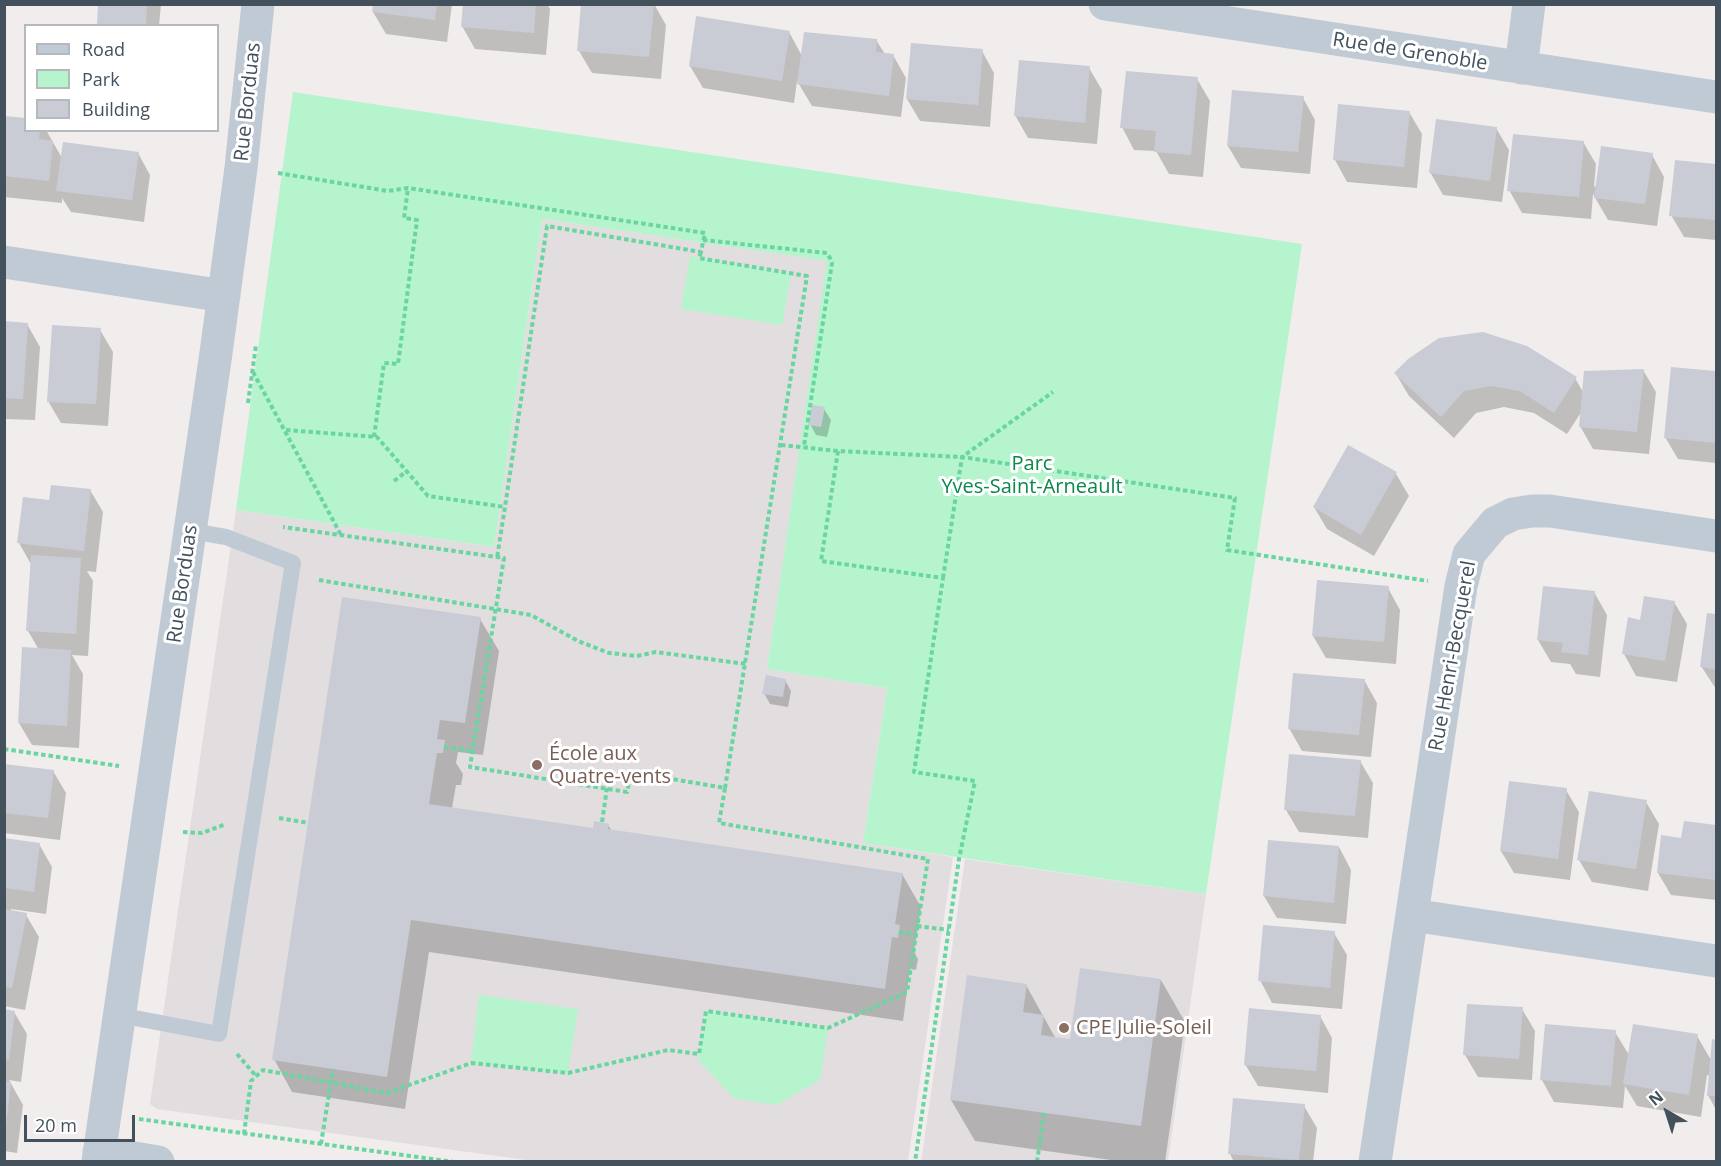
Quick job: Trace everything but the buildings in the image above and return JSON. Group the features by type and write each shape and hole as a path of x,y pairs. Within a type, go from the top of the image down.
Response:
{"street":[{"name":"Rue Borduas","path":"98,1157 224,296 246,127 258,4"},
{"name":"Rue de Grenoble","path":"1105,4 1716,97"},
{"path":"1521,68 1529,4"},
{"path":"4,262 224,296"},
{"name":"Rue Henri-Becquerel","path":"1375,1161 1462,579 1469,554 1481,537 1496,523 1513,514 1532,510 1716,536"},
{"path":"1412,915 1716,961"},
{"path":"98,1157 158,1161"}],"lane":[{"path":"119,1016 219,1034 293,563 226,537 191,531"}],"path":[{"path":"244,1134 251,1081 263,1070 387,1093 471,1063 568,1073 668,1050 699,1054 706,1011 828,1028 907,992 928,860 719,823 782,445 807,276 699,258 705,233 408,188 388,190 278,173"},
{"path":"374,437 384,363 398,364 417,220 404,219 408,188"},
{"path":"497,558 547,226 701,252"},
{"path":"703,240 827,253 830,258 832,263 804,446"},
{"path":"253,372 341,535"},
{"path":"915,1161 949,930 975,781 914,772 962,457 1053,392"},
{"path":"286,430 377,437 428,496 438,494 505,507"},
{"path":"782,445 837,451 962,457 1235,498 1227,550 1436,582"},
{"path":"837,451 821,561 943,578"},
{"path":"394,481 407,471"},
{"path":"273,526 504,558 470,767 627,792 631,772 725,788"},
{"path":"291,576 531,615 579,641 609,653 637,656 656,652 746,664"},
{"path":"444,747 473,751"},
{"path":"4,749 121,767"},
{"path":"602,822 607,789"},
{"path":"301,822 308,823"},
{"path":"183,832 202,833"},
{"path":"917,926 949,930"},
{"path":"898,932 916,935"},
{"path":"321,1144 333,1069"},
{"path":"1037,1161 1044,1113"},
{"path":"138,1119 454,1161"}],"shaded area":[{"name":"École aux Quatre-vents","path":"542,219 828,261 767,669 887,688 863,843 953,857 908,1161 533,1161 157,1109 150,1104 236,510 494,547"},
{"name":"CPE Julie-Soleil","path":"965,859 1206,894 1168,1161 921,1162"}],"green space":[{"name":"Parc Yves-Saint-Arneault","path":"293,92 1302,244 1206,894 863,843 887,688 767,669 827,261 542,219 494,547 236,510"},
{"path":"690,256 791,274 782,325 681,309"},
{"path":"479,995 578,1009 568,1073 471,1063"},
{"path":"706,1011 828,1028 820,1080 776,1105 734,1098 698,1060"}],"place":[{"name":"École aux Quatre-vents","path":"537,765"},
{"name":"CPE Julie-Soleil","path":"1064,1028"}]}
